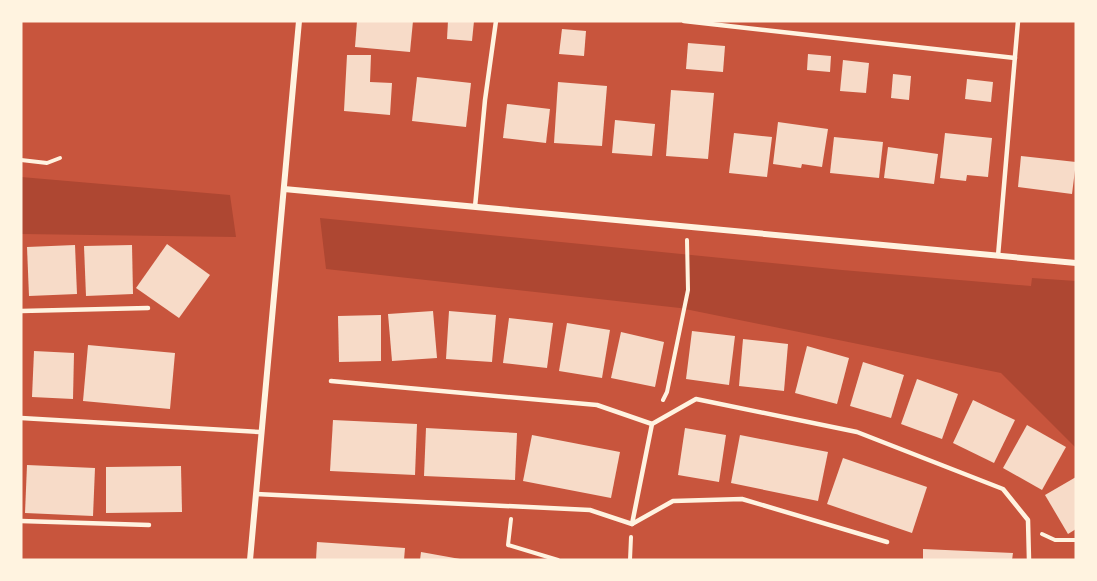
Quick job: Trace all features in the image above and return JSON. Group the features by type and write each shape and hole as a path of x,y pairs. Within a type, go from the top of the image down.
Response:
{"street":[{"path":"250,560 298,21"},
{"path":"284,189 1076,263"}],"lane":[{"path":"475,207 485,100 496,21"},
{"path":"684,21 1015,58"},
{"path":"998,256 1018,21"},
{"path":"21,311 148,308"},
{"path":"331,381 597,405 652,424 696,399 857,432 1004,489 1028,520 1029,560"},
{"path":"21,418 260,432"},
{"path":"632,524 652,424"},
{"path":"256,494 590,510 632,524 673,501 742,499 887,542"},
{"path":"21,521 149,525"}],"path":[{"path":"21,160 47,163 60,158"},
{"path":"652,424 667,392 688,290 688,227"},
{"path":"512,507 508,545 558,560"},
{"path":"630,560 632,524"},
{"path":"1028,526 1055,540 1076,540"}],"shaded area":[{"path":"21,177 230,195 236,237 21,234"},
{"path":"320,218 842,270 1031,286 1032,278 1076,281 1076,448 1001,373 680,308 326,269"}],"building":[{"path":"357,21 413,21 410,52 355,47"},
{"path":"448,21 474,21 472,41 447,39"},
{"path":"562,29 586,31 584,56 559,54"},
{"path":"688,43 725,46 723,72 686,69"},
{"path":"808,54 831,56 830,72 807,70"},
{"path":"347,55 371,55 370,82 392,83 390,115 344,111"},
{"path":"843,60 869,63 866,93 840,91"},
{"path":"893,74 911,76 909,100 891,98"},
{"path":"417,77 471,83 466,127 412,121"},
{"path":"967,79 993,82 991,102 965,99"},
{"path":"558,82 607,86 602,146 554,143"},
{"path":"671,90 714,93 708,159 666,156"},
{"path":"507,104 550,109 546,143 503,138"},
{"path":"615,120 655,124 652,156 612,153"},
{"path":"778,122 828,129 822,167 802,164 801,168 773,164"},
{"path":"734,133 772,137 767,177 729,173"},
{"path":"945,133 992,138 988,177 967,175 966,181 940,178"},
{"path":"834,137 883,142 879,178 830,173"},
{"path":"888,147 938,154 934,184 884,178"},
{"path":"1021,156 1076,162 1072,194 1018,187"},
{"path":"167,244 210,275 179,318 136,288"},
{"path":"75,245 77,294 29,296 27,247"},
{"path":"132,245 133,294 86,296 84,246"},
{"path":"433,311 437,358 392,361 388,314"},
{"path":"449,311 496,315 492,362 446,359"},
{"path":"381,315 381,361 339,362 338,316"},
{"path":"509,318 553,323 547,368 503,363"},
{"path":"567,323 610,330 602,378 559,371"},
{"path":"692,331 735,336 729,385 686,379"},
{"path":"621,332 664,342 655,387 611,378"},
{"path":"743,339 788,344 784,391 739,386"},
{"path":"88,345 175,353 170,409 83,401"},
{"path":"807,346 849,358 837,404 795,393"},
{"path":"34,351 74,353 73,399 32,397"},
{"path":"863,362 904,375 891,418 850,406"},
{"path":"917,379 958,394 942,439 901,424"},
{"path":"973,400 1015,420 994,463 953,443"},
{"path":"333,420 417,424 415,475 330,471"},
{"path":"1027,425 1066,447 1042,490 1003,468"},
{"path":"426,428 517,433 515,480 424,476"},
{"path":"685,428 726,435 719,482 678,475"},
{"path":"532,435 620,452 611,498 523,481"},
{"path":"740,435 828,452 818,501 731,483"},
{"path":"843,458 927,487 912,533 827,504"},
{"path":"27,465 95,468 93,516 25,513"},
{"path":"181,466 182,512 106,513 106,467"},
{"path":"1076,477 1076,529 1068,534 1045,495"},
{"path":"317,542 405,548 404,560 316,560"},
{"path":"923,549 1013,553 1012,560 923,560"},
{"path":"421,552 460,559 460,560 420,560"}]}
